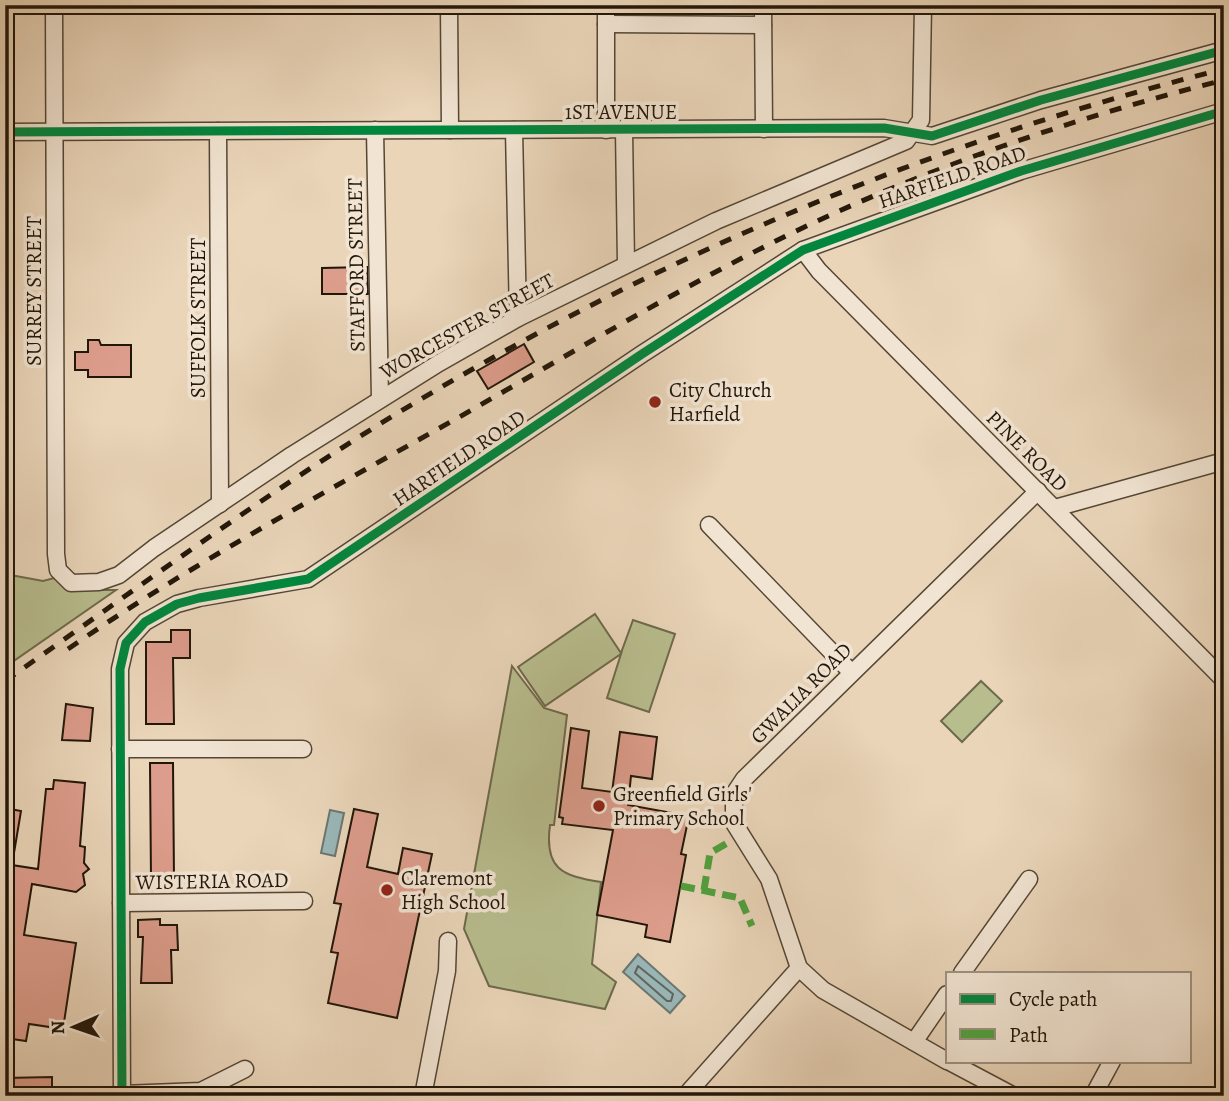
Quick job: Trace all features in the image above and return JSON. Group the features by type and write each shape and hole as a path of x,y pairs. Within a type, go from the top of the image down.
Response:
{"street":[{"name":"SURREY STREET","path":"54,5 55,554 62,576"},
{"path":"449,5 450,130"},
{"path":"606,5 606,130"},
{"path":"763,5 764,129"},
{"path":"916,132 921,120 923,5"},
{"path":"606,24 763,25"},
{"name":"1ST AVENUE","path":"5,132 884,128 932,136 1041,100 1224,50"},
{"name":"HARFIELD ROAD","path":"122,1095 121,656 126,643 145,622 177,604 199,598 309,579 642,354 803,250 1021,171 1224,111"},
{"name":"STAFFORD STREET","path":"376,130 380,399"},
{"path":"514,130 518,318"},
{"path":"624,130 626,264"},
{"name":"SUFFOLK STREET","path":"218,131 220,504"},
{"name":"WORCESTER STREET","path":"62,576 71,583 111,579 380,399 518,318 716,221 891,150 916,132"},
{"name":"PINE ROAD","path":"803,250 819,271 1224,680"},
{"path":"1055,508 1224,461"},
{"name":"GWALIA ROAD","path":"799,968 769,879 734,823 734,794 744,779 851,672 1038,491"},
{"path":"709,525 851,672"},
{"path":"120,750 303,749"},
{"path":"963,972 1029,879"},
{"name":"WISTERIA ROAD","path":"121,903 304,901"},
{"path":"423,1096 447,971 448,941"},
{"path":"685,1096 799,968 823,990 946,1060"},
{"path":"914,1042 946,995"},
{"path":"949,1062 1014,1096"},
{"path":"1093,1096 1111,1062"},
{"path":"122,1095 201,1091 245,1069"}],"green space":[{"path":"5,574 43,581 54,578 74,590 116,590 5,667"},
{"path":"595,614 621,653 633,620 675,634 649,712 607,698 621,654 545,706 518,667"},
{"path":"512,666 544,708 567,715 554,825 550,825 550,852 553,861 566,873 601,882 592,964 616,982 605,1009 489,986 464,929"},
{"path":"981,681 1002,701 962,742 941,721"}],"water":[{"path":"330,810 344,813 335,856 321,853"},
{"path":"638,954 685,996 670,1013 623,972"}],"building":[{"path":"367,267 368,294 322,294 322,268"},
{"path":"88,340 99,340 101,345 131,345 131,377 88,377 88,370 75,370 75,352 88,352"},
{"path":"524,344 534,362 488,389 477,371"},
{"path":"171,630 190,630 190,658 173,658 174,724 146,724 146,642 171,642"},
{"path":"66,704 93,708 90,741 62,740"},
{"path":"571,728 589,731 582,788 612,792 620,732 657,737 652,779 631,776 628,805 689,816 681,854 686,855 670,942 645,937 647,925 597,915 613,830 562,824 563,818 559,817"},
{"path":"150,763 173,763 174,879 151,879"},
{"path":"54,780 85,783 80,846 85,847 84,863 89,869 83,874 85,885 76,892 32,884 24,935 76,943 63,1029 29,1024 26,1041 5,1038 5,864 38,869 46,789 53,789"},
{"path":"5,808 21,811 13,859 5,859"},
{"path":"354,809 378,814 367,867 398,874 403,848 432,854 397,1018 328,1003 338,953 331,952 341,904 334,903"},
{"path":"160,919 160,925 177,925 178,950 171,950 172,983 141,983 143,937 138,937 138,920"},
{"path":"52,1077 52,1095 5,1096 5,1078"}],"railway":[{"path":"5,681 328,457 475,368 576,313 680,262 893,172 1112,99 1224,69"},
{"path":"68,649 258,530 747,255 895,187 1002,146 1112,111 1224,80"}],"marked path":[{"path":"704,890 710,853 729,842"},
{"path":"681,886 740,898 752,926"}],"cycle path":[{"path":"5,132 884,128 932,136 1041,100 1224,50"},
{"path":"122,1096 120,669 126,643 145,622 177,604 199,598 308,579 642,354 803,250 1021,171 1224,111"}],"place":[{"name":"City Church Harfield","path":"655,402"},
{"name":"Greenfield Girls' Primary School","path":"599,806"},
{"name":"Claremont High School","path":"387,890"}]}
